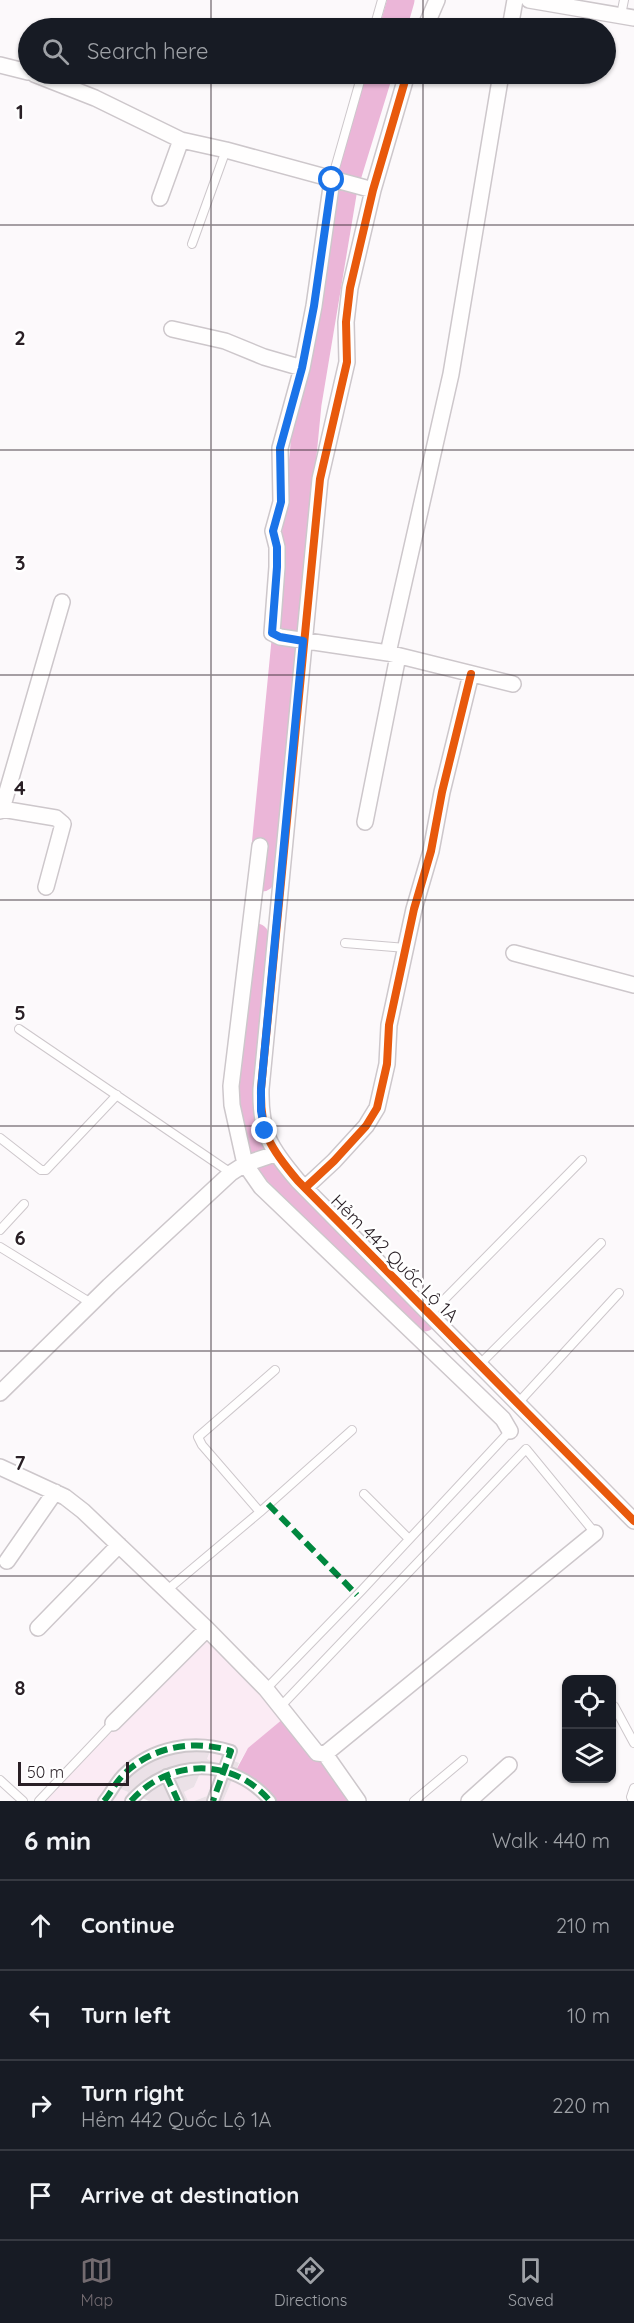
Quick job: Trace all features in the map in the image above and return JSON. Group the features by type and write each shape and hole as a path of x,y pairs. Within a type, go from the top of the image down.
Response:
{"street":[{"path":"429,18 437,0"},
{"path":"512,18 515,0"},
{"path":"529,0 627,16"},
{"path":"1,67 18,70"},
{"path":"59,84 95,98 181,140 368,189"},
{"name":"Hẻm 442 Quốc Lộ 1A","path":"404,84 368,189 350,288 346,322 347,362 320,479 301,640 261,1089 261,1111 268,1156 305,1188 634,1521"},
{"path":"366,822 393,655 451,374 499,84"},
{"path":"160,198 181,140"},
{"path":"336,181 302,368 280,448 281,502 273,531 277,547 272,629 274,636 393,655 513,684"},
{"path":"172,328 225,341 264,357 302,368"},
{"path":"46,887 63,824 56,818 1,810 62,602"},
{"path":"305,1188 366,1126 377,1108 387,1064 389,1025 414,909 431,851 442,792 471,674"},
{"path":"260,846 231,1086 232,1105 244,1164 261,1187 503,1419 510,1431"},
{"path":"514,953 634,985"},
{"path":"0,1392 91,1303 231,1173 244,1164 268,1156"},
{"path":"0,1467 55,1492 83,1510 266,1689 317,1753 325,1754 595,1533"},
{"path":"7,1561 55,1492"},
{"path":"38,1628 119,1545"},
{"path":"113,1723 207,1629"},
{"path":"104,1801 118,1780 131,1767 156,1753 177,1747 212,1745 231,1751 226,1771 213,1801"},
{"path":"325,1754 358,1801"},
{"path":"469,1801 509,1765"},
{"path":"131,1801 149,1784 166,1775 198,1767 226,1771 251,1783 270,1801"},
{"path":"166,1775 178,1801"}],"lane":[{"path":"377,18 382,0"},
{"path":"624,0 627,16"},
{"path":"336,181 360,84"},
{"path":"192,244 226,150"},
{"path":"345,943 406,948"},
{"path":"19,1029 231,1173"},
{"path":"0,1138 41,1170 46,1170 117,1095"},
{"path":"430,1314 582,1160"},
{"path":"0,1230 24,1204"},
{"path":"480,1364 601,1243"},
{"path":"0,1247 91,1303"},
{"path":"518,1403 619,1293"},
{"path":"260,1512 202,1445 198,1437 274,1370"},
{"path":"166,1591 352,1430"},
{"path":"266,1689 510,1431"},
{"path":"281,1706 526,1449 595,1533"},
{"path":"364,1494 409,1539"},
{"path":"616,1710 634,1743"},
{"path":"39,1801 113,1723"},
{"path":"414,1801 463,1760"},
{"path":"0,1780 23,1801"},
{"path":"633,1801 631,1797 634,1788"}],"shaded area":[{"path":"206,1634 284,1718 248,1748 239,1763 223,1756 219,1765 207,1759 213,1746 116,1787 128,1792 125,1801 44,1801"},
{"path":"284,1718 327,1764 352,1801 270,1801 234,1774 248,1748"},
{"path":"202,1769 215,1774 207,1796 188,1801 184,1792 194,1787"},
{"path":"234,1774 270,1801 223,1801"}],"building":[{"path":"181,1749 211,1749 207,1759 219,1765 223,1756 239,1763 223,1801 194,1801 207,1796 215,1774 202,1769 194,1787 184,1792 188,1801 149,1801 137,1796 135,1801 125,1801 128,1792 116,1787 141,1764"}],"waterway":[{"path":"396,18 401,0"},
{"path":"262,878 308,404 344,188 376,84"},
{"path":"256,937 243,1071 243,1111 247,1134 266,1160 334,1231 424,1318"}],"marked path":[{"path":"268,1504 357,1595"},
{"path":"104,1801 118,1781 134,1765 160,1751 188,1746 217,1747 231,1751 213,1801"},
{"path":"131,1801 146,1787 164,1777 201,1768 220,1770 238,1776 270,1801"},
{"path":"166,1775 178,1801"}],"cycle path":[{"path":"404,84 373,190 350,288 346,322 347,362 320,479 261,1089 262,1117 274,1149 298,1181 634,1521"},
{"path":"305,1188 366,1126 377,1108 387,1064 389,1025 414,909 431,851 442,792 471,674"}],"route":[{"path":"265,1131 261,1111 261,1089 303,641 274,636 272,633 277,567 277,547 273,531 281,502 280,448 302,368 314,306 332,180"}]}
